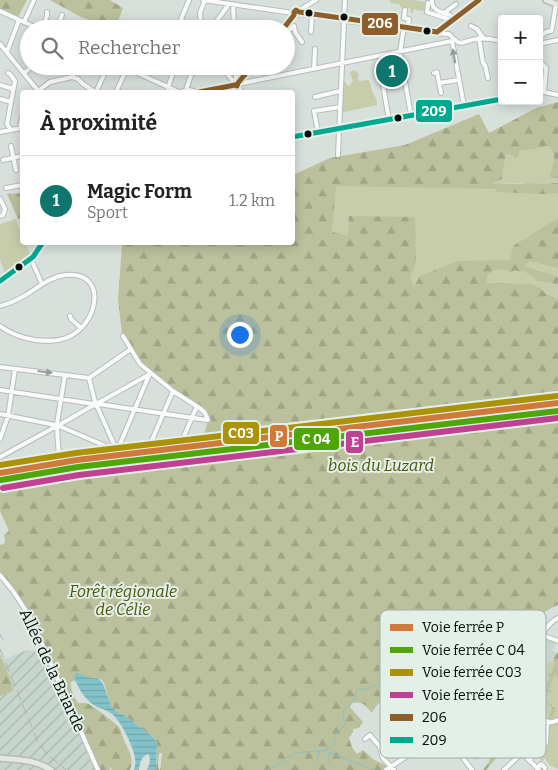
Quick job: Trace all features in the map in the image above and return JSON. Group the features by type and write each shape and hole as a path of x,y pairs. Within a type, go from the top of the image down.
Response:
{"main road":[{"path":"546,0 557,4"},
{"path":"0,758 31,761 51,770"},
{"path":"12,759 32,763 46,770"}],"street":[{"path":"25,20 34,0"},
{"path":"181,19 189,0"},
{"path":"200,20 200,12 204,0 449,34 453,40 458,80 464,106"},
{"path":"291,20 297,13 316,0"},
{"path":"338,155 345,0"},
{"path":"439,32 479,0"},
{"path":"430,2 427,12 448,19 451,22"},
{"path":"430,2 434,9 450,15"},
{"path":"218,20 231,4"},
{"path":"231,4 233,20"},
{"path":"444,13 456,4"},
{"path":"543,34 552,29 557,4"},
{"path":"405,10 404,18 408,19 400,52 411,116"},
{"path":"0,12 19,20 7,52"},
{"path":"45,20 47,12"},
{"path":"297,13 344,19"},
{"path":"60,20 62,14"},
{"path":"312,16 312,32"},
{"path":"471,26 477,29 481,39 483,62 488,78"},
{"path":"295,29 302,42"},
{"path":"295,73 453,40 463,43 481,39 498,41"},
{"path":"543,43 558,40"},
{"path":"0,45 20,68"},
{"path":"314,49 314,70"},
{"path":"543,65 546,68 543,87"},
{"path":"434,73 437,72 441,93"},
{"path":"8,73 15,80 7,122 12,130"},
{"path":"25,75 37,90"},
{"path":"96,90 104,75"},
{"path":"117,90 123,75"},
{"path":"143,75 174,90"},
{"path":"168,88 172,75"},
{"path":"191,75 186,90 191,90"},
{"path":"228,75 240,90"},
{"path":"236,75 236,84"},
{"path":"236,84 244,75"},
{"path":"207,90 286,75"},
{"path":"40,90 50,82 73,77 92,90"},
{"path":"439,83 458,80"},
{"path":"389,120 383,85 405,81"},
{"path":"0,85 14,89"},
{"path":"315,97 340,92"},
{"path":"543,93 558,95"},
{"path":"0,99 11,102"},
{"path":"295,136 498,100"},
{"path":"430,102 432,112"},
{"path":"318,132 314,111 340,107"},
{"path":"0,124 7,122"},
{"path":"0,132 20,128"},
{"path":"11,146 16,170"},
{"path":"3,160 20,156"},
{"path":"6,188 20,185"},
{"path":"0,199 5,209 3,215 0,216"},
{"path":"0,281 31,259 42,245"},
{"path":"31,259 42,284"},
{"path":"0,306 20,298 54,278 68,275 79,276 89,282 93,290 94,301 88,320 82,328 65,338 45,341 19,336 0,326"},
{"path":"70,316 82,328"},
{"path":"0,390 208,420 205,413 197,406 173,391 140,364 123,336"},
{"path":"0,367 89,378 131,349"},
{"path":"0,440 8,416 15,368"},
{"path":"0,457 150,373"},
{"path":"117,451 150,373"},
{"path":"59,458 57,426 64,375"},
{"path":"89,378 96,404 117,451"},
{"path":"149,447 173,391"},
{"path":"32,463 180,443 197,406"},
{"path":"0,414 57,426 117,451"},
{"name":"Allée de la Briarde","path":"0,575 30,617 98,770"},
{"path":"546,629 558,618"},
{"path":"546,637 558,641"},
{"path":"546,743 547,722 556,720"},
{"path":"365,739 370,735 380,746"},
{"path":"383,758 392,768"},
{"path":"386,770 392,768 405,758"},
{"path":"463,758 472,770"},
{"path":"504,770 517,758"},
{"path":"529,760 538,769 540,764 545,768"}],"shaded area":[{"path":"197,442 238,442 166,451 166,454 81,462 24,471 8,478 0,477 0,471 46,461"},
{"path":"546,639 554,642 555,649 552,650 558,653 551,674 546,672"},
{"path":"27,650 43,652 96,770 0,770 0,696 13,691 12,683 2,660"}],"green space":[{"path":"0,0 27,0 17,19 0,11"},
{"path":"50,0 110,0 123,8 118,20 89,20"},
{"path":"390,0 426,2 424,11 414,9 413,13 411,13 410,8 403,10 399,4 390,3"},
{"path":"355,70 359,74 359,81 369,80 377,105 340,113 343,73 344,81 348,86 353,81 350,73"},
{"name":"bois du Luzard","path":"558,102 558,178 551,178 550,175 554,156 548,146 520,151 518,158 514,159 513,156 506,154 502,179 493,184 558,183 558,193 497,192 496,189 336,186 332,232 348,236 349,216 415,217 416,261 410,278 414,287 420,276 458,261 510,260 513,246 558,218 558,268 529,261 524,266 558,277 558,284 536,281 522,270 520,272 514,270 512,272 499,269 487,275 487,283 532,284 546,294 558,299 558,605 546,612 546,610 380,610 380,703 372,713 363,704 352,703 350,707 363,722 359,728 353,729 349,738 357,754 363,750 373,759 387,766 383,770 160,770 161,753 159,754 159,770 156,770 157,743 153,737 124,715 117,713 110,703 102,680 74,677 76,682 71,682 71,687 78,703 89,704 118,726 131,756 130,770 112,770 109,767 110,770 99,770 29,612 12,587 0,574 0,545 4,544 4,535 9,531 0,511 0,482 18,474 38,469 165,454 165,451 199,447 209,419 205,412 140,363 122,334 118,299 122,245 295,245 295,174 330,158 405,145 479,114 489,133 536,108"},
{"path":"548,146 554,150 556,155 551,178 558,178 558,183 500,183 558,188 558,381 473,364 332,233 335,186 492,185 502,179 506,154 513,156 514,159 518,158 520,151"},
{"path":"20,193 20,218 18,219 7,194"},
{"path":"16,219 20,230 20,245 26,245 31,256 5,275 0,259 0,224"},
{"path":"558,653 558,717 548,720 546,720 546,668 548,661 555,663"},
{"path":"0,654 12,683 13,691 0,696"},
{"path":"557,654 557,677 554,675 549,689 551,691 550,693 548,692 546,697 546,685 550,678 547,673 552,673 555,663 553,661"},
{"path":"548,700 556,712 553,712 554,717 548,720 549,714 553,710 548,702 546,704"},
{"path":"558,722 558,769 549,765 545,758 549,725"},
{"path":"489,758 497,758 486,770 483,770 489,762"}],"water":[{"path":"78,673 90,678 98,678 102,682 114,709 153,737 157,743 156,770 147,770 150,760 148,754 141,760 139,770 134,770 134,753 123,728 112,714 97,707 86,698 74,676"}],"waterway":[{"path":"336,736 346,724 343,714 344,710 354,700 357,690 368,689 380,682"},
{"path":"287,758 301,752 328,749 333,745 336,738"},
{"path":"317,762 319,751"},
{"path":"326,751 374,770"},
{"path":"329,754 329,763"},
{"path":"268,770 285,760"}],"railway":[{"path":"25,470 80,461 166,452"},
{"path":"0,481 30,468"},
{"path":"0,634 3,640"},
{"path":"0,649 38,742 46,753 66,770"}],"rail line":[{"name":"C03","path":"0,465 76,453 557,396"},
{"name":"P","path":"0,473 77,460 558,403"},
{"name":"E","path":"3,488 79,475 558,418"}],"transit line":[{"name":"206","path":"290,20 296,10 299,12 344,17 437,32 479,0"},
{"name":"206","path":"209,90 237,86 245,75"},
{"name":"209","path":"295,136 498,100"},
{"name":"209","path":"0,281 33,257 41,245"},
{"path":"1,480 78,467 558,411"}],"place":[{"name":"Magic Form","path":"392,71"}],"park label":[{"name":"Forêt régionale de Célie","path":"123,600"}]}
